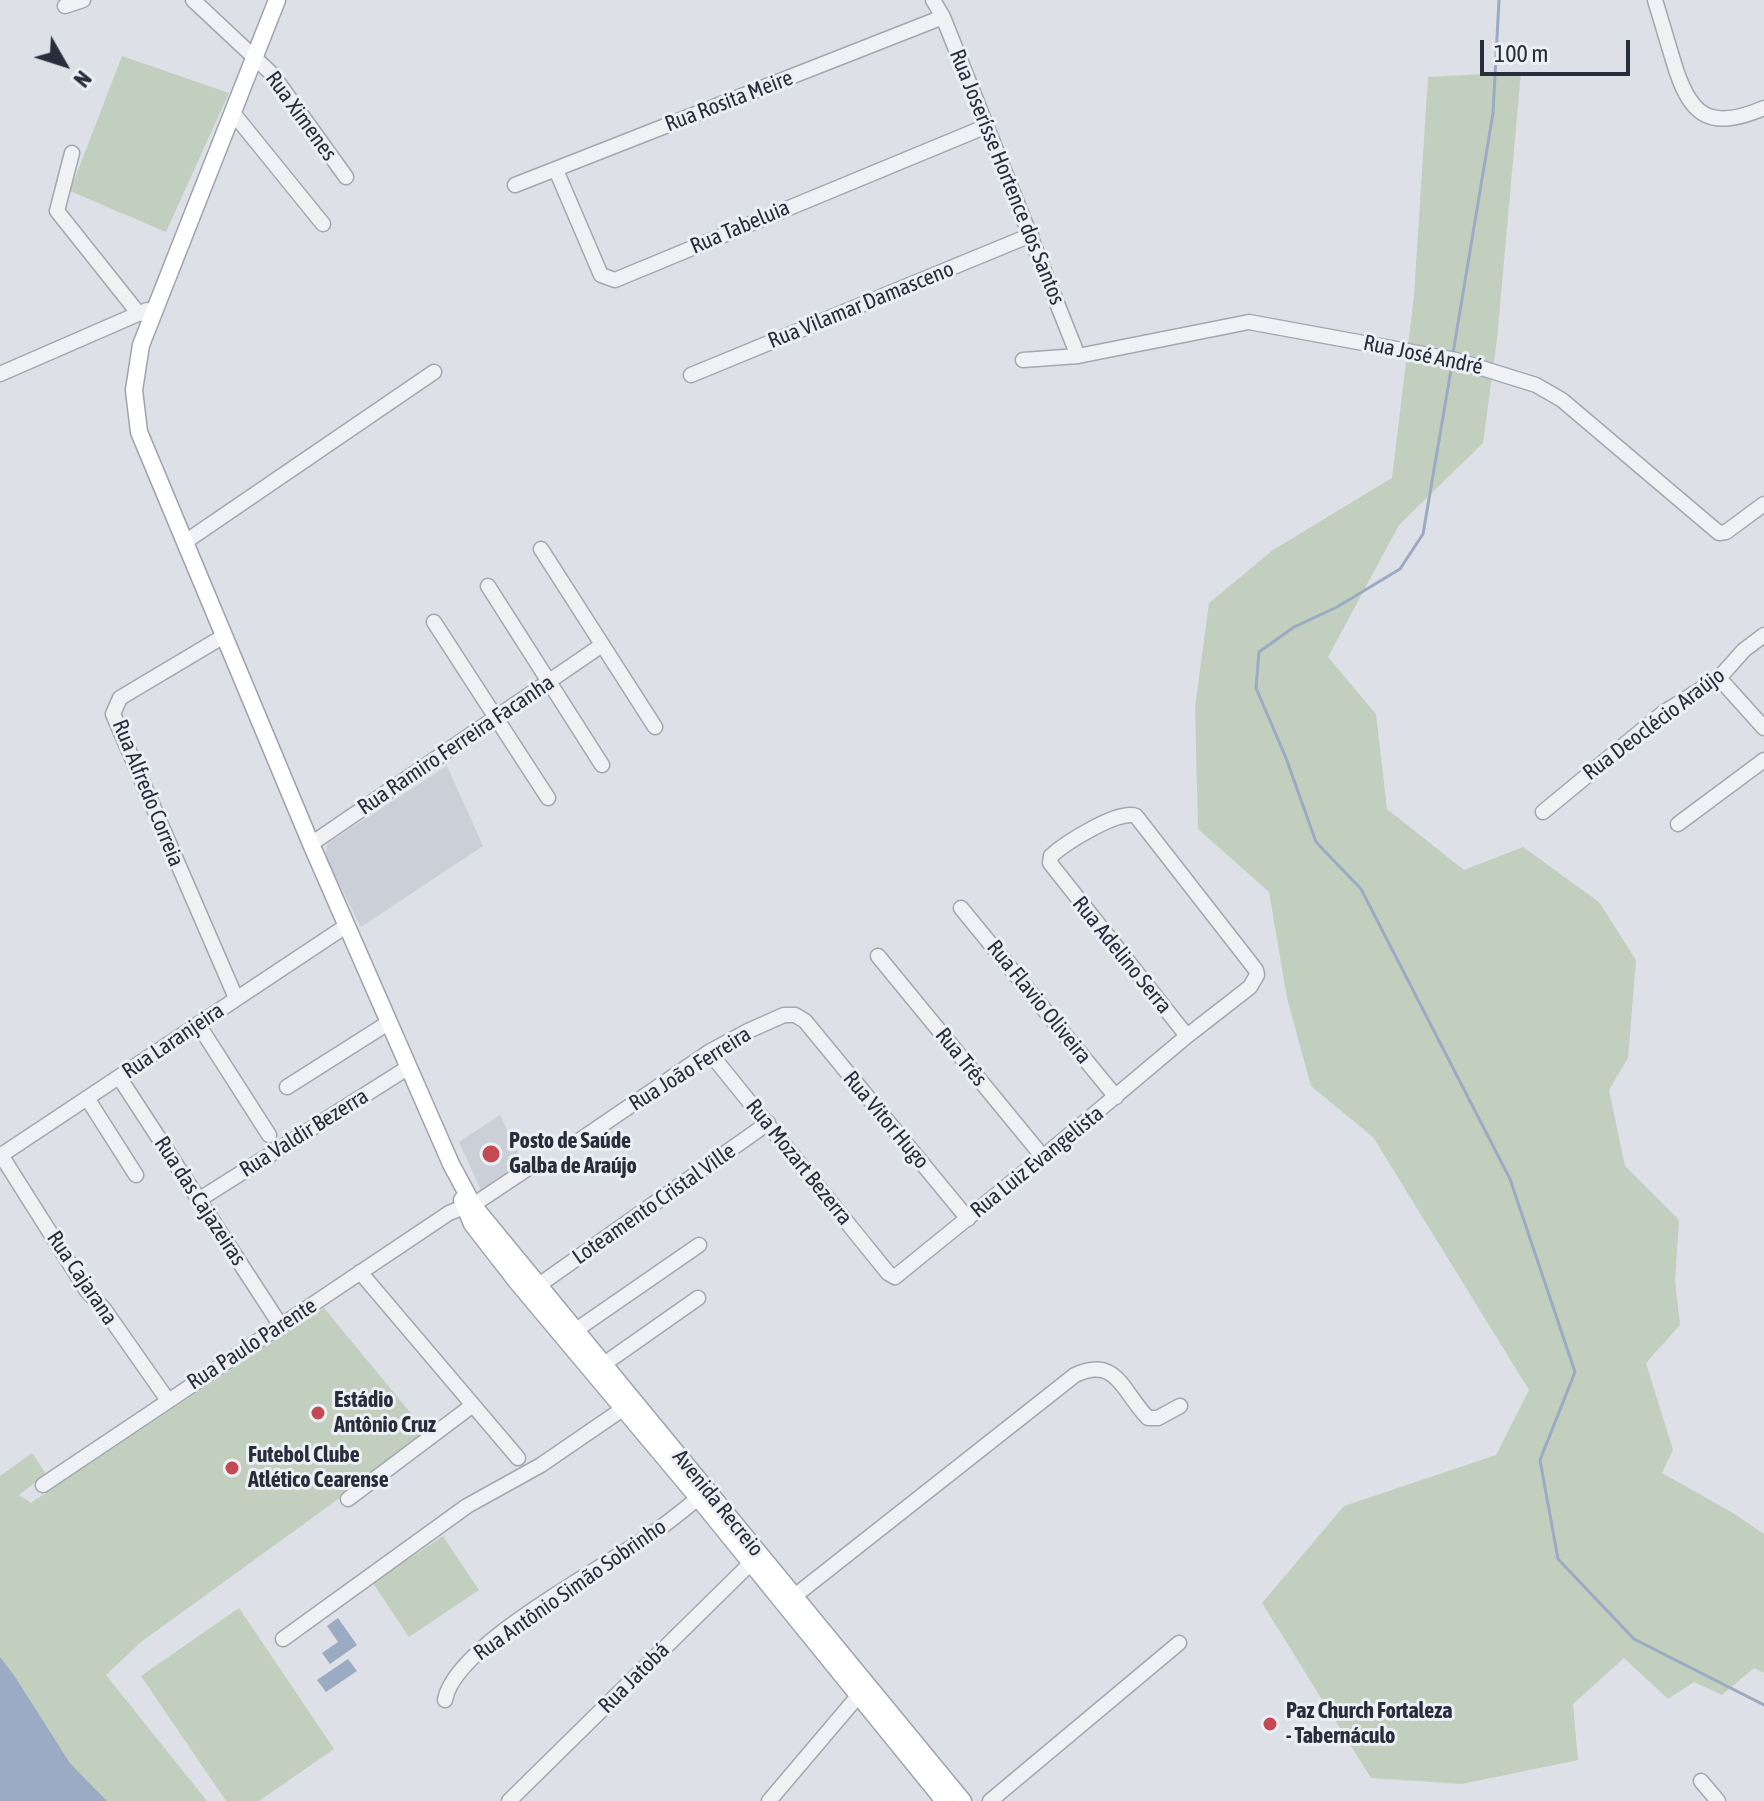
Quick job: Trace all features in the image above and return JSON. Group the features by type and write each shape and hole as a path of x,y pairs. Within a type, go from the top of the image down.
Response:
{"main road":[{"path":"277,0 155,307 139,356 134,390 135,414 139,432 311,844 469,1206"},
{"name":"Avenida Recreio","path":"469,1206 604,1364 629,1405"},
{"name":"Avenida Recreio","path":"469,1206 472,1224 517,1282 629,1405 703,1494 863,1691 944,1801"},
{"name":"Avenida Recreio","path":"863,1691 963,1801"}],"street":[{"path":"65,6 83,0"},
{"name":"Rua Ximenes","path":"193,0 255,55 278,80 346,177"},
{"name":"Rua Joserísse Hortence dos Santos","path":"933,0 943,17 1078,356"},
{"path":"1655,0 1682,89 1697,110 1715,118 1728,118 1745,116 1764,108"},
{"name":"Rua Rosita Meire","path":"515,185 943,17"},
{"path":"233,113 323,224"},
{"name":"Rua Tabeluia","path":"556,170 601,275 615,280 987,126"},
{"path":"72,153 57,211 139,314"},
{"name":"Rua Vilamar Damasceno","path":"691,375 1031,235"},
{"path":"0,374 155,307"},
{"name":"Rua José André","path":"1023,360 1078,356 1249,322 1436,355 1536,385 1562,400 1719,533 1726,532 1764,504"},
{"path":"185,542 434,372"},
{"path":"541,549 655,727"},
{"path":"488,586 602,765"},
{"path":"434,622 548,798"},
{"name":"Rua Deoclécio Araújo","path":"1543,812 1663,713 1719,678 1744,650 1764,635"},
{"name":"Rua Alfredo Correia","path":"224,636 120,698 113,714 236,998"},
{"name":"Rua Ramiro Ferreira Facanha","path":"311,844 602,645"},
{"path":"1719,678 1764,728"},
{"path":"1678,824 1764,760"},
{"name":"Rua Luiz Evangelista","path":"888,1273 897,1276 968,1219 1250,987 1257,975 1136,816 1125,814 1066,845 1051,856 1054,871"},
{"name":"Rua Adelino Serra","path":"1054,871 1185,1038"},
{"name":"Rua Flavio Oliveira","path":"961,908 1116,1097"},
{"name":"Rua Laranjeira","path":"1,1155 346,926"},
{"name":"Rua Três","path":"878,956 1043,1157"},
{"name":"Rua João Ferreira","path":"580,1140 709,1052 784,1015 795,1015 805,1021"},
{"name":"Rua Vitor Hugo","path":"805,1021 968,1219"},
{"path":"287,1087 388,1023"},
{"path":"198,1024 269,1135"},
{"name":"Rua Mozart Bezerra","path":"709,1052 888,1273"},
{"name":"Rua Valdir Bezerra","path":"200,1199 409,1067"},
{"name":"Rua das Cajazeiras","path":"119,1077 281,1326"},
{"path":"87,1098 136,1175"},
{"name":"Loteamento Cristal Ville","path":"539,1285 768,1123"},
{"name":"Rua Cajarana","path":"1,1155 87,1291 104,1309 167,1399"},
{"path":"469,1206 527,1169"},
{"name":"Rua Paulo Parente","path":"43,1485 167,1399 449,1213 469,1206"},
{"path":"576,1330 699,1245"},
{"path":"360,1272 518,1458"},
{"path":"604,1364 698,1298"},
{"path":"789,1600 1075,1375 1098,1368 1114,1374 1148,1418 1158,1418 1180,1406"},
{"path":"348,1499 473,1405"},
{"path":"283,1639 467,1506 541,1465 629,1405"},
{"name":"Rua Antônio Simão Sobrinho","path":"445,1700 456,1674 493,1640 640,1542 703,1494"},
{"name":"Rua Jatobá","path":"509,1801 755,1559"},
{"path":"990,1801 1179,1643"},
{"path":"769,1801 863,1691"},
{"path":"1701,1781 1718,1801"}],"shaded area":[{"path":"447,766 483,846 361,927 325,856 328,843"},
{"name":"Posto de Saúde Galba de Araújo","path":"500,1115 524,1166 483,1195 459,1142"}],"green space":[{"path":"122,56 229,93 166,232 70,191"},
{"path":"1521,72 1497,339 1483,443 1399,525 1328,657 1376,714 1387,809 1464,870 1523,847 1599,902 1636,960 1628,1058 1609,1090 1625,1166 1679,1220 1675,1281 1680,1325 1646,1363 1673,1450 1662,1473 1764,1534 1764,1673 1754,1668 1722,1695 1694,1682 1668,1699 1624,1658 1573,1704 1578,1760 1462,1784 1371,1778 1262,1603 1344,1506 1496,1455 1529,1390 1373,1137 1311,1086 1287,998 1269,892 1198,829 1195,707 1209,603 1273,550 1392,478 1414,296 1428,77"},
{"name":"Futebol Clube Atlético Cearense","path":"324,1308 428,1434 141,1642 106,1675 207,1801 107,1801 70,1763 0,1657 0,1476 32,1453 46,1474 19,1495 33,1504"},
{"path":"443,1536 479,1590 409,1637 373,1583"},
{"path":"239,1608 334,1749 259,1801 226,1801 141,1676"}],"water":[{"path":"338,1618 357,1645 330,1664 322,1653 338,1642 327,1626"},
{"path":"0,1657 70,1763 107,1801 0,1801"},
{"path":"348,1659 357,1671 326,1692 317,1680"}],"waterway":[{"path":"1453,353 1493,113 1499,0"},
{"path":"1452,364 1423,534 1400,569 1337,607 1294,627 1259,652 1256,688 1286,758 1316,842 1361,889 1510,1179 1575,1372 1540,1460 1558,1559 1634,1639 1764,1705"}],"place":[{"name":"Posto de Saúde Galba de Araújo","path":"491,1154"},
{"name":"Estádio Antônio Cruz","path":"318,1413"},
{"name":"Futebol Clube Atlético Cearense","path":"232,1468"},
{"name":"Paz Church Fortaleza - Tabernáculo","path":"1270,1724"}]}
